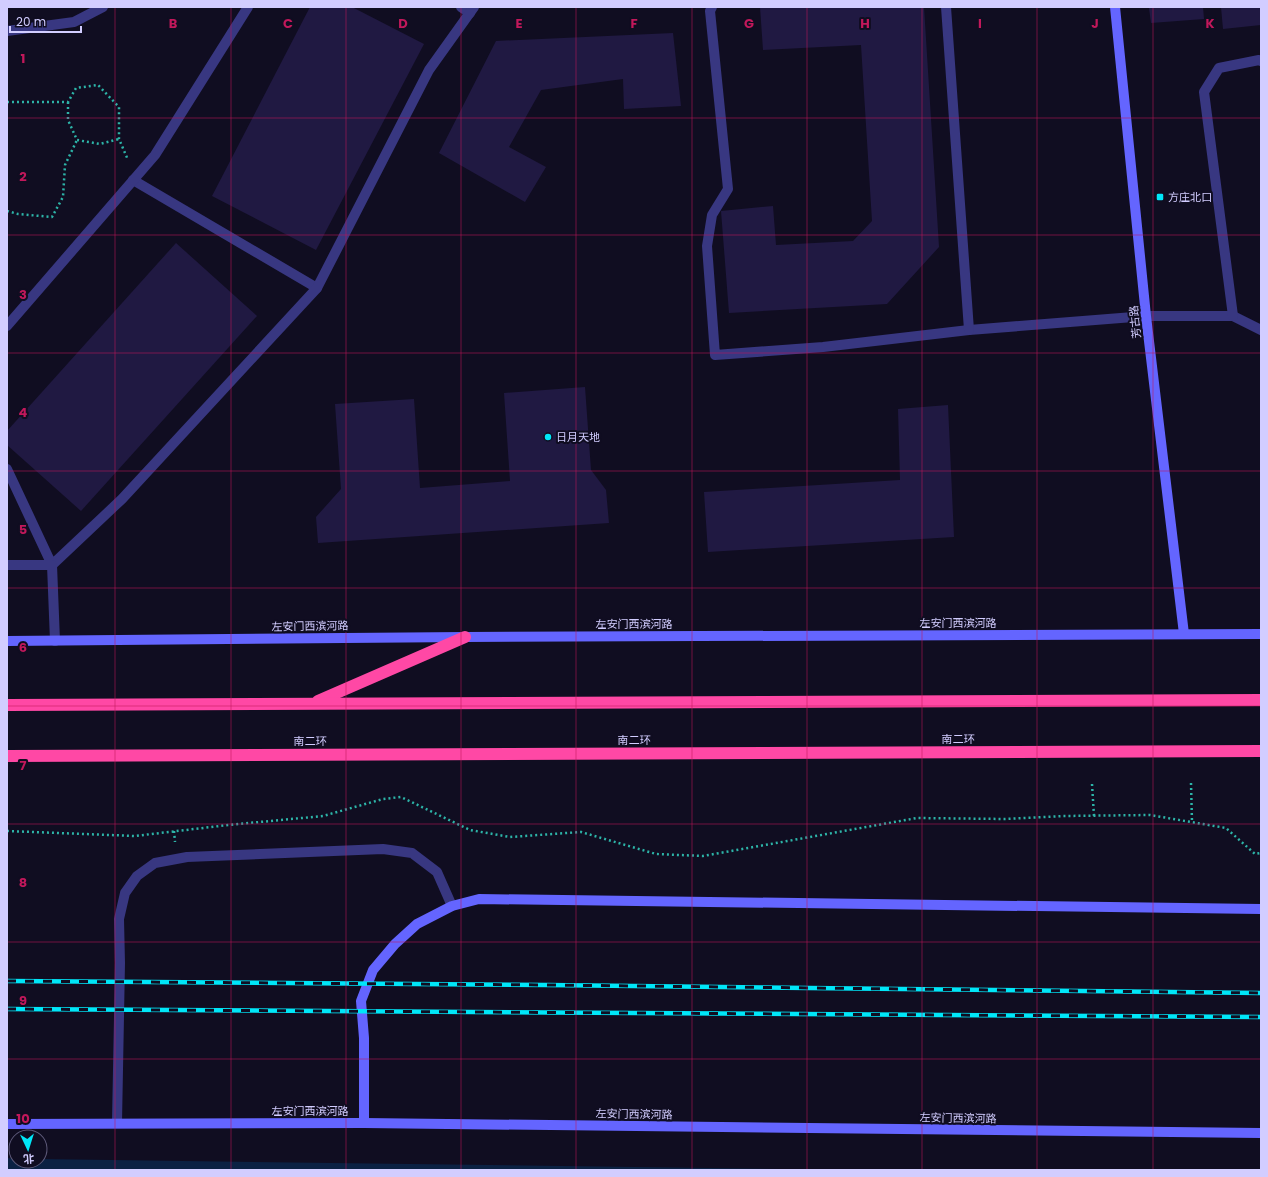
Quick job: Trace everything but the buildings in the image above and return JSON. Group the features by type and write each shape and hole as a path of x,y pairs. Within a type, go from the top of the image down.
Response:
{"highway":[{"path":"313,703 465,637"},
{"path":"7,705 1261,700"},
{"name":"南二环","path":"7,756 1261,751"}],"street":[{"name":"芳古路","path":"1115,7 1146,316 1184,634"},
{"name":"左安门西滨河路","path":"7,641 465,637 1261,634"},
{"path":"364,1124 364,1038 361,1001 373,970 395,944 417,924 452,906 479,899 1261,908"},
{"name":"左安门西滨河路","path":"7,1124 364,1124 1261,1133"}],"lane":[{"path":"7,31 74,22 103,7"},
{"path":"7,326 155,155 248,7"},
{"path":"7,565 52,565 122,499 317,288 429,70 472,10 461,7"},
{"path":"712,7 710,11 728,189 712,215 707,246 715,355 823,347 969,330 1146,316 1234,316 1261,330"},
{"path":"946,7 969,330"},
{"path":"1234,316 1204,92 1219,68 1259,60 1261,61"},
{"path":"133,180 317,288"},
{"path":"7,469 52,565 55,641"},
{"path":"117,1124 120,962 119,919 125,893 137,876 155,863 187,857 383,849 412,853 437,872 452,906"}],"path":[{"path":"78,140 68,120 68,102 76,88 98,85 119,107 120,139 128,160 133,180"},
{"path":"7,102 68,102"},
{"path":"78,140 100,144 120,139"},
{"path":"7,210 18,214 52,218 63,197 65,166 78,140"},
{"path":"1191,783 1192,822"},
{"path":"1092,784 1094,816"},
{"path":"7,831 135,836 323,816 383,799 401,797 470,830 510,837 581,832 656,854 703,856 917,818 1005,819 1150,815 1226,828 1255,854 1261,853"}],"water":[{"path":"7,1158 8,1169 48,1169 48,1159 857,1170 7,1170"}],"railway":[{"path":"7,981 1261,993"},
{"path":"7,1009 1261,1017"}],"place":[{"name":"方庄北口","path":"1160,197"},
{"name":"日月天地","path":"548,437"}]}
